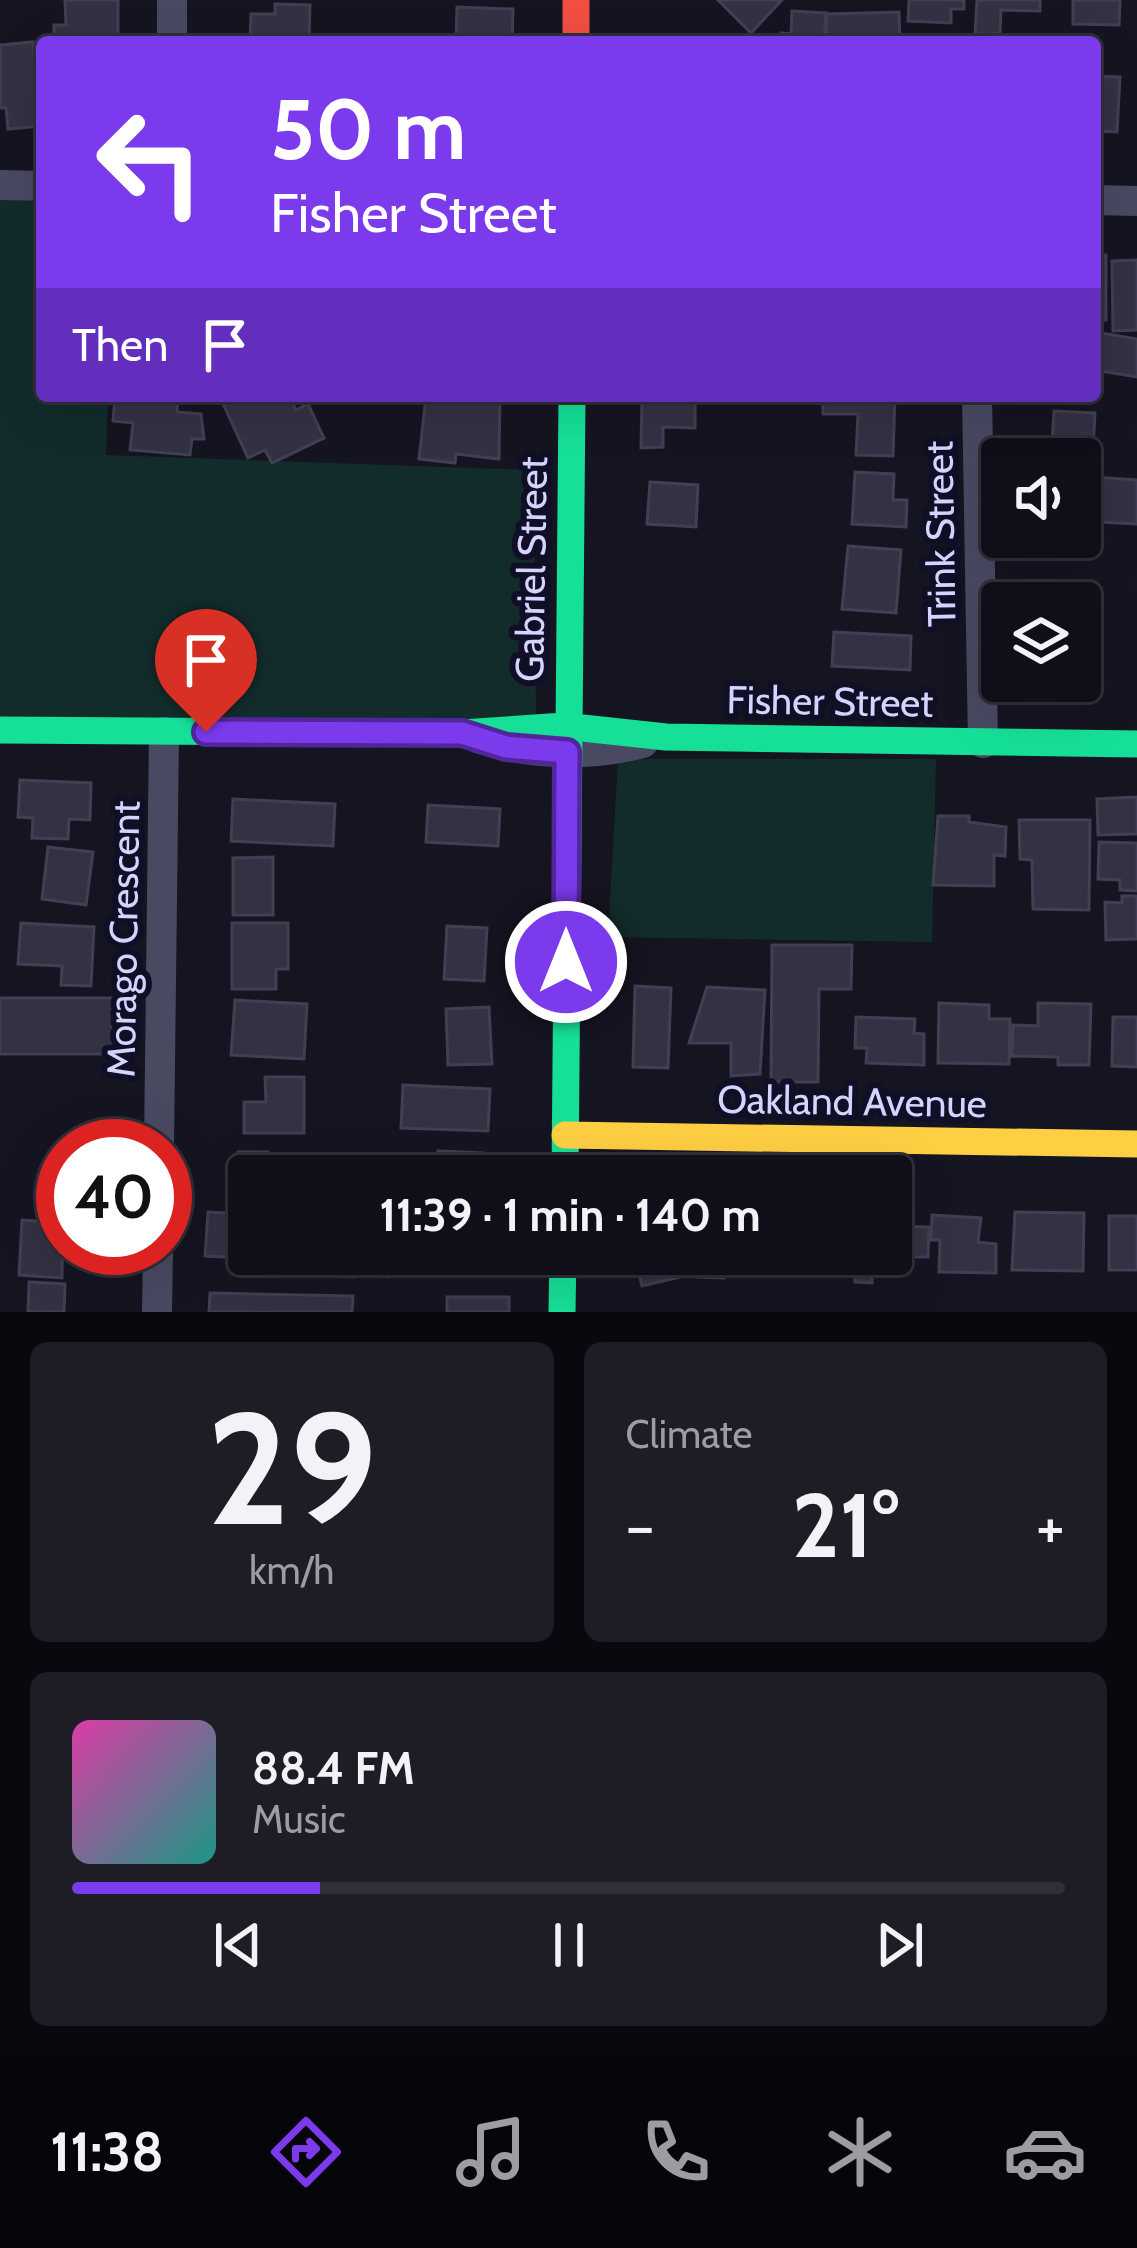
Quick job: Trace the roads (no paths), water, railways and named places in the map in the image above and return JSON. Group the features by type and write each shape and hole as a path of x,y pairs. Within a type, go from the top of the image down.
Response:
{"street":[{"path":"172,0 172,36"},
{"path":"576,0 576,36"},
{"path":"0,184 36,186"},
{"path":"1101,200 1137,200"},
{"name":"Gabriel Street","path":"565,1155 572,402"},
{"name":"Trink Street","path":"977,402 983,743"},
{"name":"Fisher Street","path":"0,730 462,733 506,747 567,739 621,749 666,737 1137,744"},
{"name":"Morago Crescent","path":"159,1119 164,732"},
{"name":"Oakland Avenue","path":"565,1136 1137,1144"},
{"path":"158,1275 158,1312"},
{"path":"562,1312 563,1275"}]}
